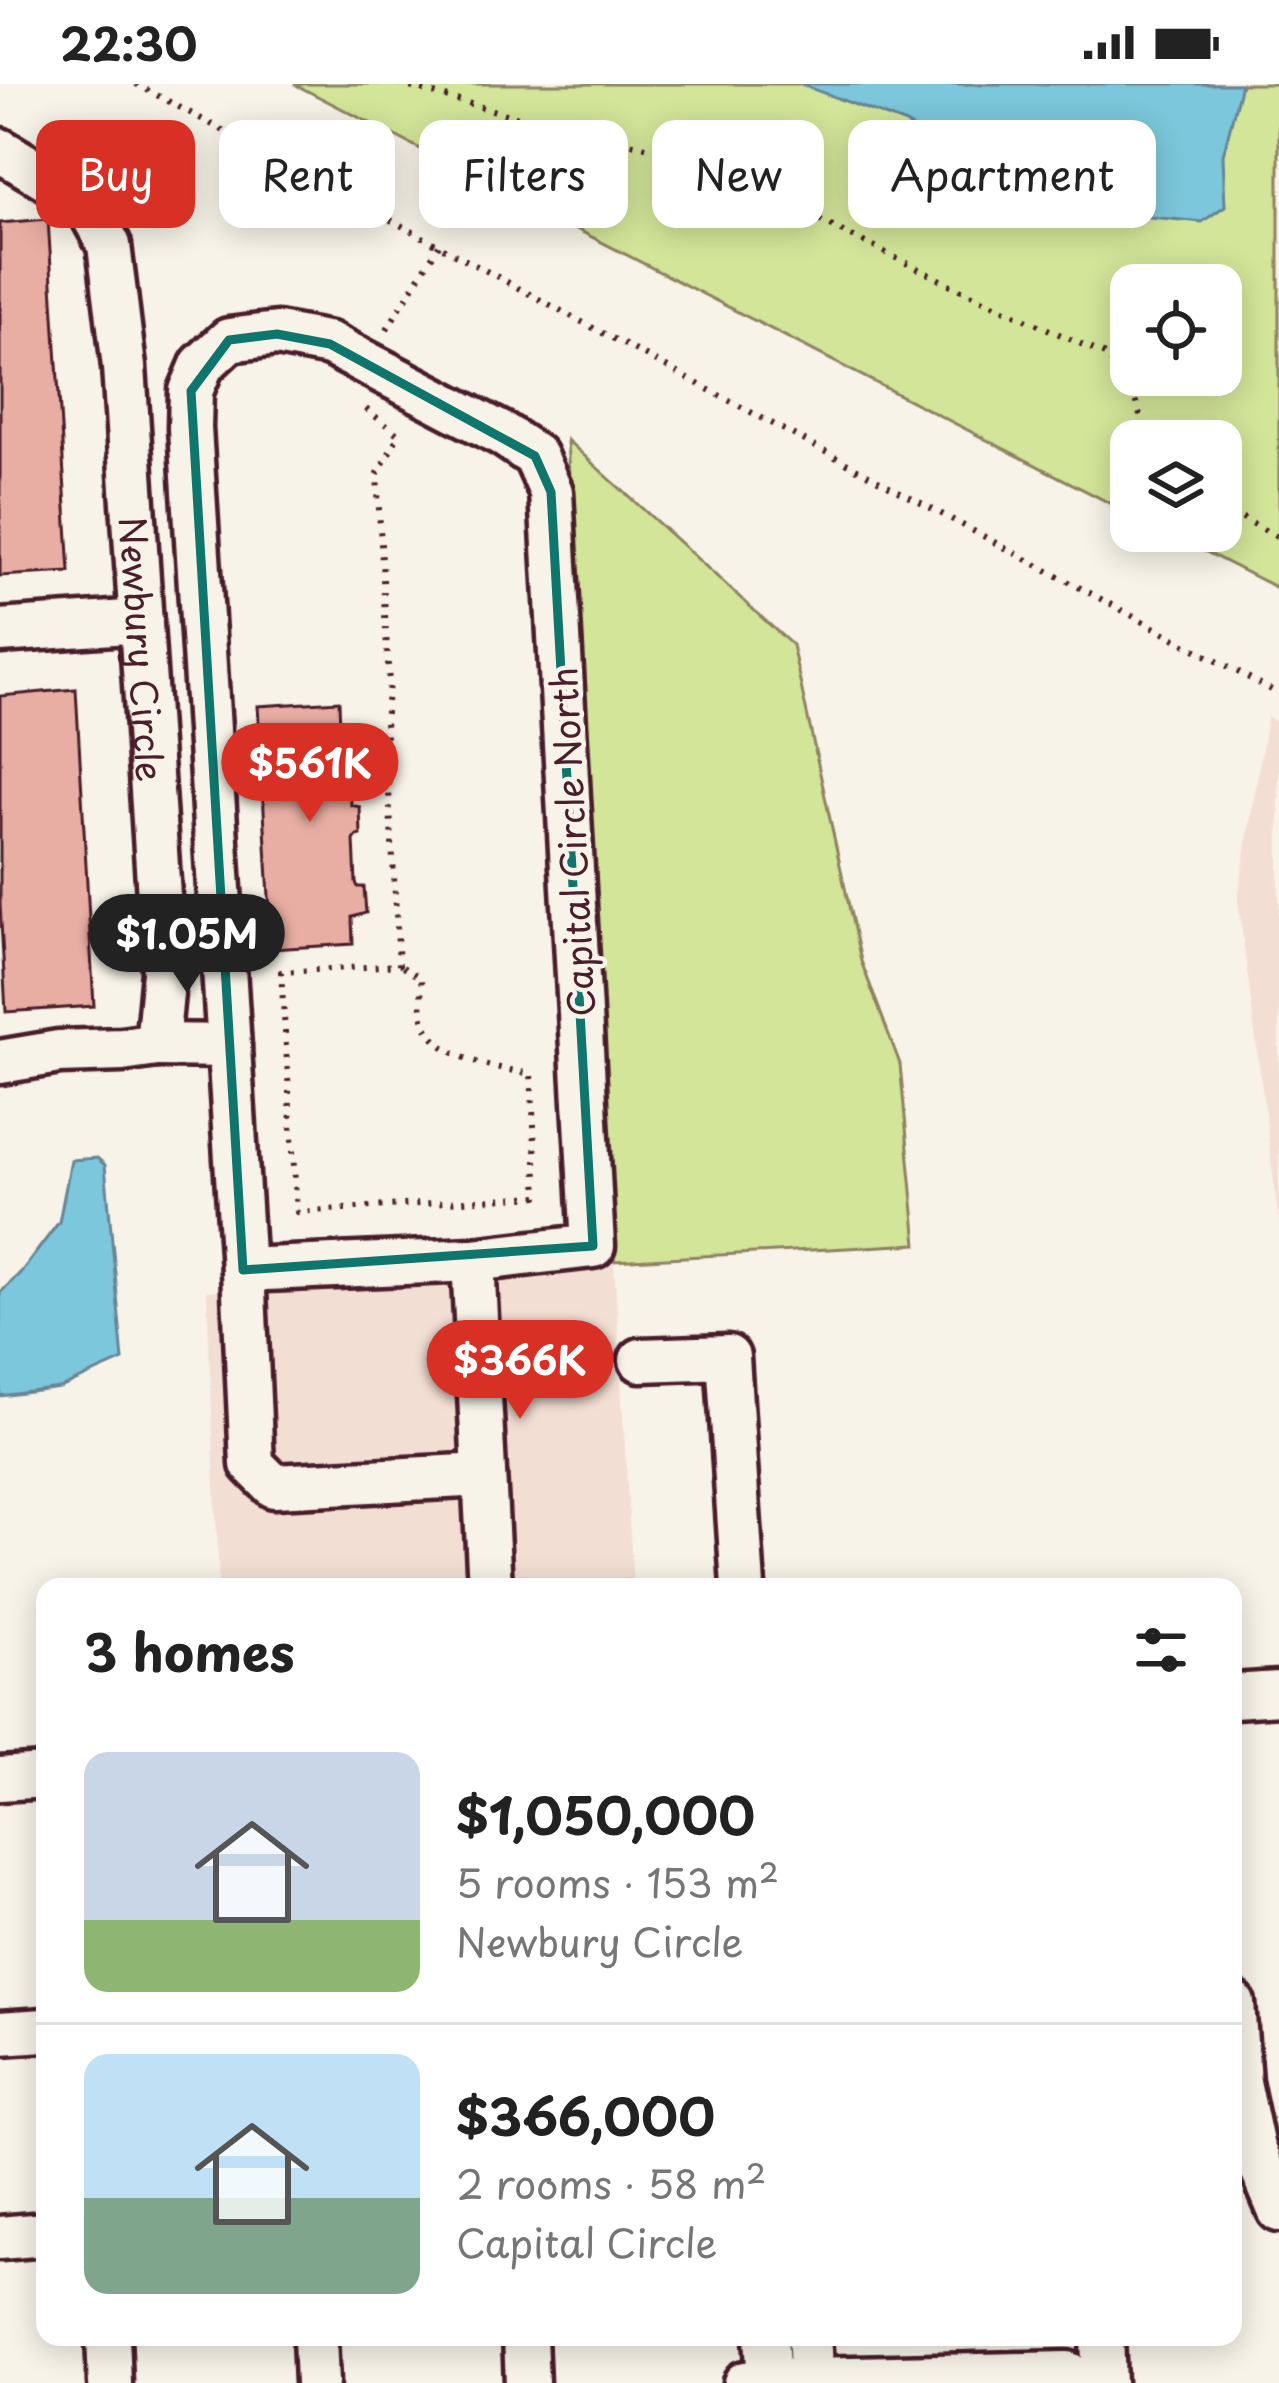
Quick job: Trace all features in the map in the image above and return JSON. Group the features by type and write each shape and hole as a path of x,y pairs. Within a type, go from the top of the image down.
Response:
{"street":[{"name":"Newbury Circle","path":"0,150 85,201 109,245 124,367 164,972 157,1046"},
{"path":"367,363 330,344 277,334 229,340 202,365 191,391 252,1465 274,1486 484,1475"},
{"name":"Capital Circle North","path":"367,363 536,456 551,492 593,1246 473,1260"},
{"path":"0,631 141,621"},
{"path":"0,1062 58,1052 229,1046"},
{"path":"243,1270 473,1260 490,1578"},
{"path":"641,1360 728,1357 742,1578"},
{"path":"1242,1695 1279,1693"},
{"path":"0,1779 36,1777"},
{"path":"0,2033 36,2031"},
{"path":"1242,2096 1253,2147 1279,2210"},
{"path":"0,2238 36,2235"},
{"path":"108,2346 110,2383"},
{"path":"315,2346 317,2383"},
{"path":"525,2346 527,2383"},
{"path":"757,2381 764,2346"},
{"path":"1102,2346 1104,2383"},
{"path":"757,2381 811,2358 1067,2373 1084,2383"}],"path":[{"path":"136,84 1279,694"},
{"path":"399,84 664,150 719,171 1106,356 1132,390 1141,420"},
{"path":"399,965 377,475 399,435 340,389 367,363 439,245"},
{"path":"1242,518 1279,538"},
{"path":"399,965 421,978 423,1019 436,1040 463,1058 531,1074 538,1196 298,1212 281,973 399,965"}],"highlighted area":[{"path":"277,334 330,344 535,456 551,492 593,1246 243,1270 191,391 229,340"}],"shaded area":[{"path":"1267,717 1279,723 1279,1222 1238,899"},
{"path":"614,1261 632,1578 219,1578 207,1291"}],"green space":[{"path":"294,84 1279,84 1279,589 1206,552 1242,552 1242,420 1110,420 1110,503 574,228 628,228 628,120 419,120 419,148 395,136 395,120 364,120"},
{"path":"567,440 792,645 861,961 900,1064 917,1244 614,1261"}],"water":[{"path":"800,84 1241,84 1223,155 1225,206 1202,222 1156,218 1156,120 895,120"},
{"path":"97,1158 105,1165 123,1360 60,1388 0,1396 0,1293 59,1222 71,1160"}],"building":[{"path":"36,220 36,228 49,228 70,572 0,576 0,223"},
{"path":"76,689 94,1006 6,1012 0,904 0,696"},
{"path":"339,701 340,728 356,730 357,756 349,760 351,805 360,807 361,835 354,840 356,883 364,887 366,913 352,917 353,944 272,949 258,706"}]}
